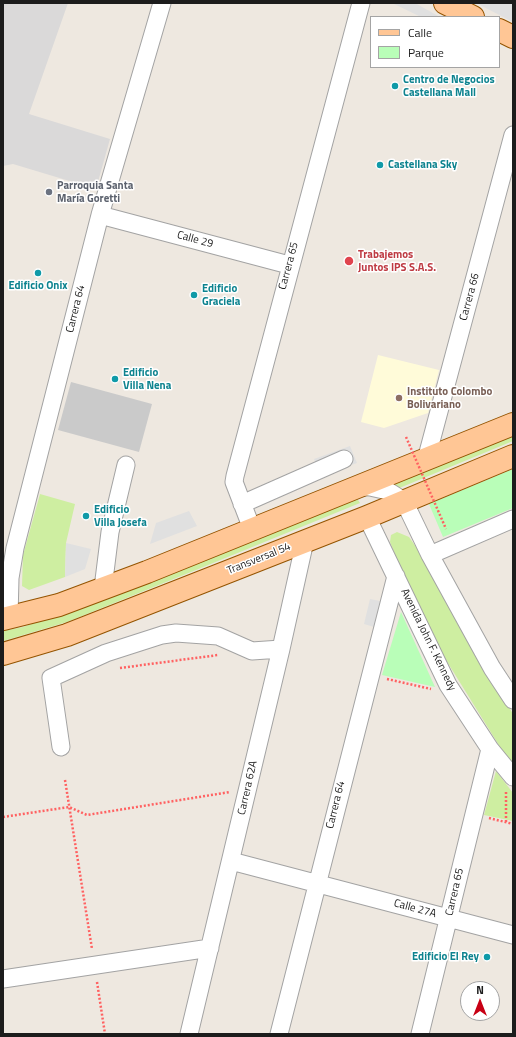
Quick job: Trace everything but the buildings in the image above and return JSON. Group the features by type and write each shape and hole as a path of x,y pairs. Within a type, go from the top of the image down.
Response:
{"main road":[{"path":"445,3 471,16"},
{"path":"500,30 513,37"},
{"path":"6,619 59,605 359,487 513,424"},
{"name":"Transversal 54","path":"3,654 68,635 367,517 513,456"}],"street":[{"name":"Carrera 64","path":"6,619 6,592 15,548 100,215 162,3"},
{"name":"Carrera 65","path":"252,529 234,482 235,476 289,265 360,3"},
{"name":"Carrera 66","path":"426,460 513,134"},
{"name":"Calle 29","path":"100,215 289,265"},
{"path":"242,504 344,459"},
{"path":"103,588 110,532 126,465"},
{"path":"359,487 370,487 388,491 404,501 430,555 492,668 513,700"},
{"name":"Avenida John F. Kennedy","path":"367,517 450,688 490,749 509,772"},
{"path":"430,555 513,519"},
{"name":"Carrera 62A","path":"190,1034 305,541"},
{"name":"Carrera 64","path":"278,1034 396,576"},
{"path":"61,748 51,678 106,653 176,633 218,636 252,651 281,649"},
{"name":"Carrera 65","path":"420,1034 490,749"},
{"name":"Calle 27A","path":"231,861 513,935"},
{"path":"3,978 210,948"}],"path":[{"path":"406,437 446,529"},
{"path":"114,669 222,654"},
{"path":"369,676 436,690 450,688"},
{"path":"506,822 509,772"},
{"path":"65,780 105,1034"},
{"path":"3,817 69,807 87,815 248,788"},
{"path":"473,815 513,824"}],"shaded area":[{"path":"3,3 68,3 29,114 110,139 96,189 13,164 3,166"},
{"path":"392,3 415,3 438,16 419,16"},
{"path":"476,3 513,3 513,22"},
{"name":"Instituto Colombo Bolivariano","path":"378,355 439,370 428,413 384,428 361,422"},
{"path":"71,382 152,404 139,452 58,430"},
{"path":"350,446 357,463 321,476 314,459"},
{"path":"189,511 197,526 150,544 156,523"},
{"path":"66,543 91,549 85,569 65,577"},
{"path":"370,599 380,601 374,627 364,624"}],"green space":[{"path":"513,435 513,441 397,489 394,483"},
{"path":"513,469 513,508 443,537 429,504"},
{"path":"40,494 75,504 66,543 65,577 29,590 22,586 23,555"},
{"path":"356,497 360,503 67,622 3,641 3,631 23,627 102,599"},
{"path":"397,532 409,537 419,551 513,714 513,768 446,660 411,594 390,542 391,535"},
{"path":"401,612 435,687 382,675"},
{"path":"496,771 513,793 513,821 484,815"}],"place":[{"name":"Centro de Negocios Castellana Mall","path":"395,86"},
{"name":"Castellana Sky","path":"380,165"},
{"name":"Parroquia Santa María Goretti","path":"49,192"},
{"name":"Trabajemos Juntos IPS S.A.S.","path":"349,261"},
{"name":"Edificio Onix","path":"38,273"},
{"name":"Edificio Graciela","path":"194,295"},
{"name":"Edificio Villa Nena","path":"115,379"},
{"name":"Instituto Colombo Bolivariano","path":"399,398"},
{"name":"Edificio Villa Josefa","path":"86,516"},
{"name":"Edificio El Rey","path":"487,957"}]}
